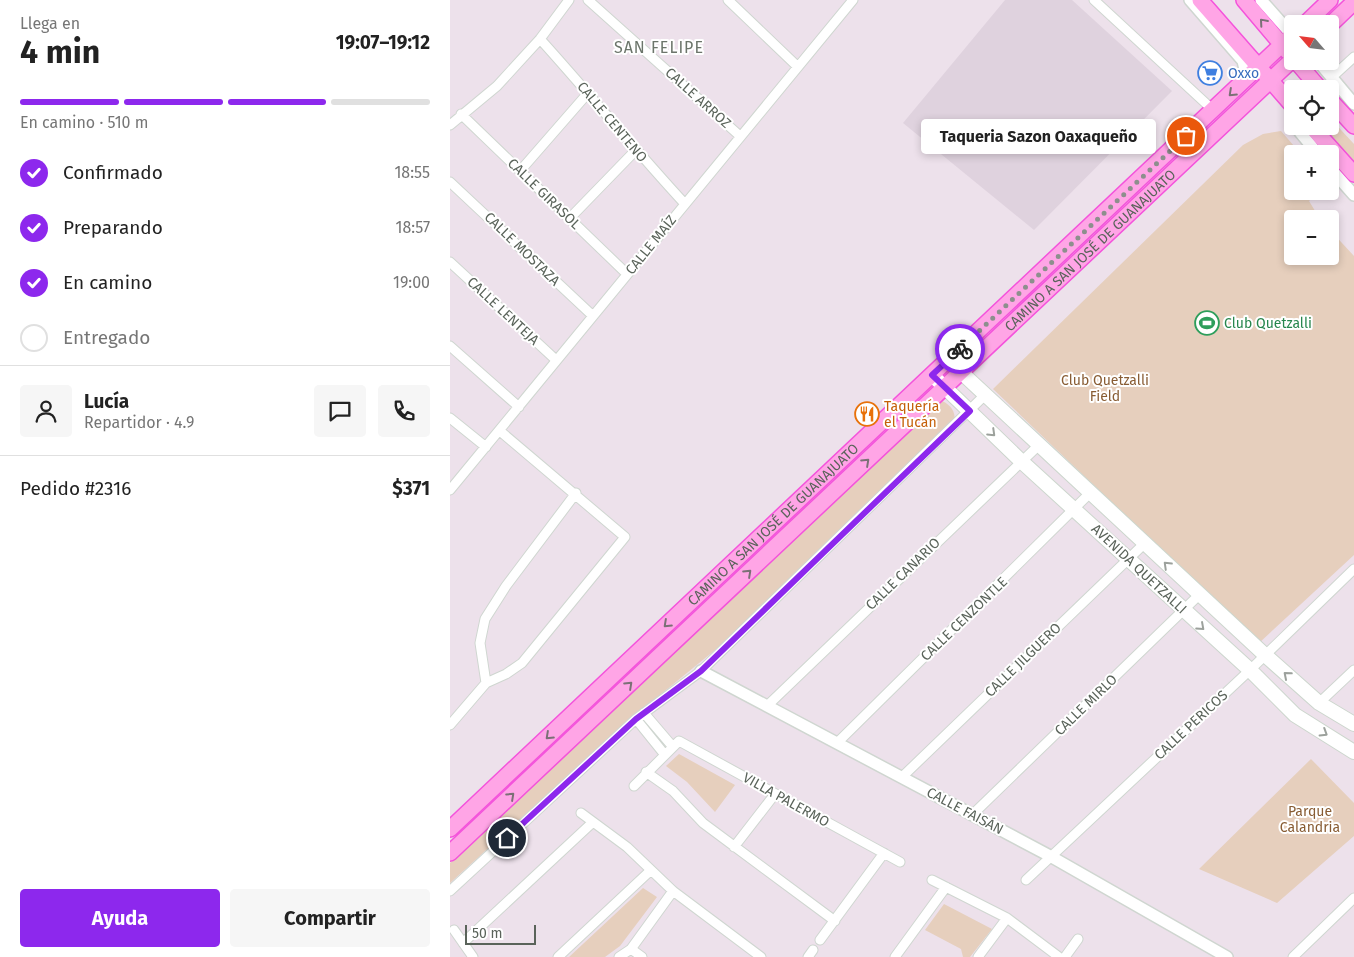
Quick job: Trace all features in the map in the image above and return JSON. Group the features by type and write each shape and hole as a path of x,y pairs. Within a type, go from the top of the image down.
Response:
{"main road":[{"path":"1200,0 1284,96"},
{"path":"1244,0 1284,36"},
{"path":"1314,15 1330,0"},
{"path":"1339,16 1354,2"},
{"name":"CAMINO A SAN JOSÉ DE GUANAJUATO","path":"450,829 1284,44"},
{"name":"CAMINO A SAN JOSÉ DE GUANAJUATO","path":"450,853 1284,66"},
{"path":"1308,70 1321,80"},
{"path":"1339,110 1354,126"},
{"path":"1319,135 1354,174"},
{"name":"AVENIDA QUETZALLI","path":"948,360 1265,655 1319,703 1354,724"},
{"name":"AVENIDA QUETZALLI","path":"932,375 1021,461 1250,670 1295,715 1354,752"}],"street":[{"path":"450,125 497,86 540,39 569,0"},
{"name":"CALLE ARROZ","path":"588,0 740,136"},
{"path":"728,0 798,67"},
{"name":"CALLE MAÍZ","path":"450,490 853,0"},
{"path":"1094,0 1213,110"},
{"path":"1190,0 1243,61 1247,78"},
{"path":"1261,0 1284,34"},
{"name":"CALLE CENTENO","path":"540,39 635,150 685,204"},
{"path":"1330,80 1354,57"},
{"path":"520,171 588,93"},
{"path":"1339,93 1354,104"},
{"name":"CALLE GIRASOL","path":"461,114 627,274"},
{"path":"1302,135 1311,145"},
{"path":"569,219 635,150"},
{"path":"1339,178 1354,195"},
{"name":"CALLE MOSTAZA","path":"450,182 593,316"},
{"name":"CALLE LENTEJA","path":"450,262 556,360"},
{"path":"450,346 519,407"},
{"path":"450,891 640,716 701,671 985,395"},
{"path":"450,418 486,447"},
{"path":"450,725 486,683 506,674 522,662 626,537 500,431"},
{"name":"CALLE CANARIO","path":"768,704 1039,445"},
{"path":"486,683 480,643 485,619 506,586 576,493"},
{"name":"CALLE CENZONTLE","path":"837,743 1075,510 1090,493"},
{"name":"CALLE JILGUERO","path":"902,777 1144,543"},
{"name":"CALLE PERICOS","path":"1026,880 1250,670 1354,569"},
{"name":"CALLE MIRLO","path":"972,816 1199,595"},
{"path":"1319,703 1354,670"},
{"name":"CALLE FAISÁN","path":"701,671 768,704 972,816 1050,856 1227,957"},
{"path":"634,786 673,747 640,716"},
{"path":"640,716 665,754"},
{"name":"VILLA PALERMO","path":"673,747 679,742 900,862"},
{"path":"646,772 673,791 703,823 835,920"},
{"path":"734,847 774,794"},
{"path":"581,812 627,847 673,891 761,957"},
{"path":"463,943 593,822"},
{"path":"820,940 884,853"},
{"path":"558,957 650,871"},
{"path":"932,880 1007,918 1060,957"},
{"path":"895,957 946,887"},
{"path":"619,957 631,949 673,891"},
{"path":"1293,957 1354,898"},
{"path":"978,957 1007,918"},
{"path":"454,930 473,957"},
{"path":"1065,957 1078,939"},
{"path":"631,949 642,957"}],"shaded area":[{"path":"1005,0 1072,0 1172,91 1034,230 903,123"}],"green space":[{"path":"1339,128 1354,144 1354,164 1339,145 1329,135 1339,135"},
{"name":"Club Quetzalli","path":"1281,131 1293,145 1284,145 1284,200 1310,200 1314,210 1284,210 1284,265 1339,265 1339,240 1354,256 1354,555 1259,643 993,389 1243,145 1263,134"},
{"path":"942,401 952,409 955,421 720,646 628,721 450,883 450,863"},
{"path":"679,754 735,785 715,812 687,782 666,766"},
{"name":"Parque Calandria","path":"1311,759 1354,803 1354,836 1277,903 1199,869"},
{"path":"643,888 657,897 620,946 605,957 569,957"},
{"path":"944,904 992,929 970,957 963,957 961,949 925,930"}],"way so far":[{"path":"960,349 1186,136"}],"place":[{"name":"Oxxo","path":"1210,73"},
{"name":"Taqueria Sazon Oaxaqueño","path":"1186,136"},
{"name":"Club Quetzalli","path":"1207,323"},
{"name":"Taquería el Tucán","path":"867,414"}],"district":[{"name":"SAN FELIPE","path":"659,47"}],"route":[{"path":"507,838 636,719 701,671 970,411 932,375 960,349"}],"park label":[{"name":"Club Quetzalli Field","path":"1105,388"}]}
